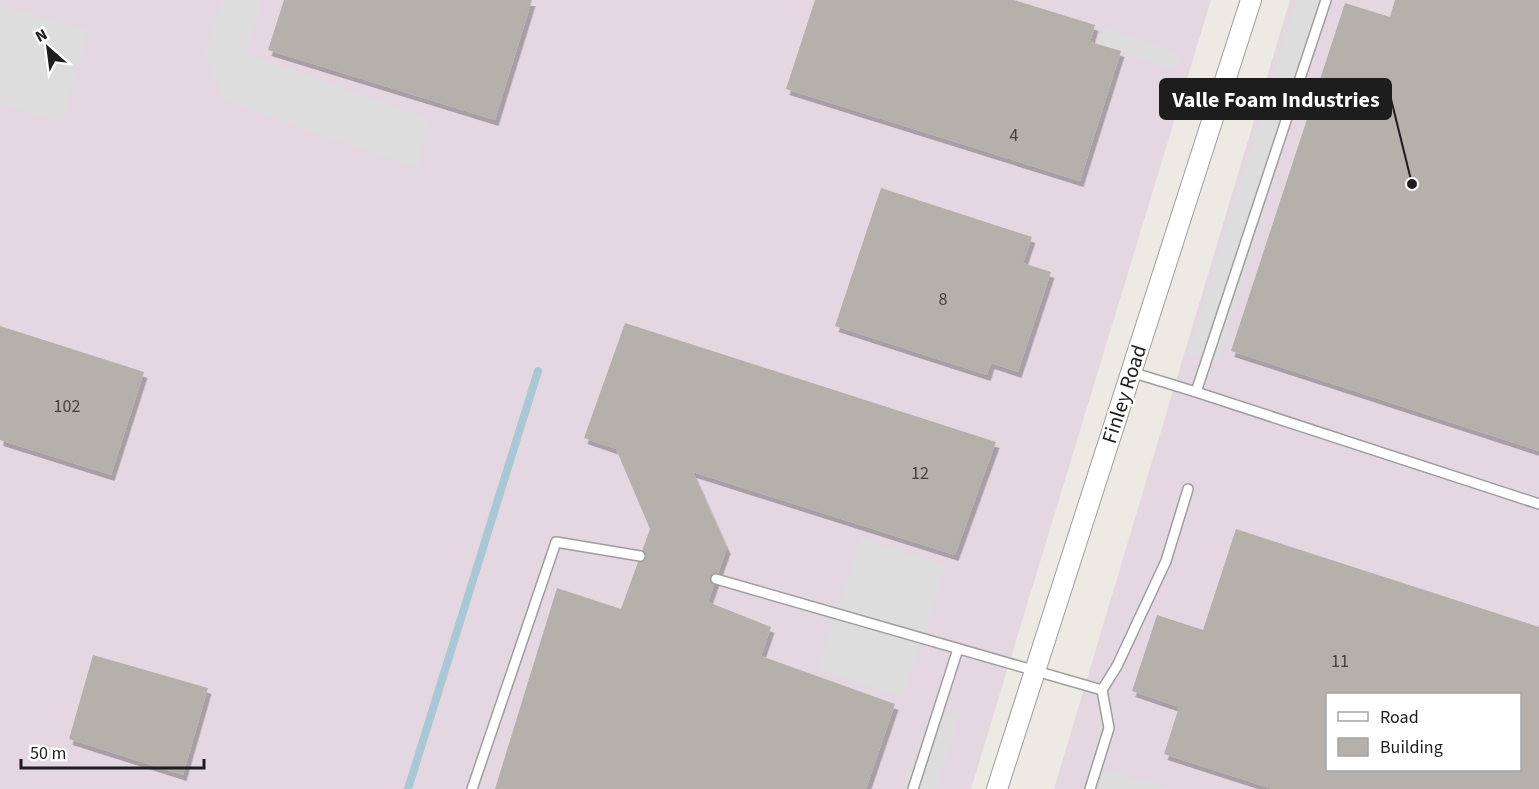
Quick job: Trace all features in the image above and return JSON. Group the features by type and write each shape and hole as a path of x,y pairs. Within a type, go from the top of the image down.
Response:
{"street":[{"name":"Finley Road","path":"997,789 1251,0"}],"lane":[{"path":"1196,392 1326,0"},
{"path":"1131,372 1539,504"},
{"path":"1090,789 1109,728 1102,690 1117,666 1166,561 1188,489"},
{"path":"472,789 556,542 640,556"},
{"path":"716,579 1102,690"},
{"path":"913,789 958,649"}],"shaded area":[{"path":"0,0 1211,0 971,789 0,789"},
{"path":"224,0 261,0 246,54 428,119 417,168 225,101 204,53"},
{"path":"1290,0 1539,0 1539,789 1054,789"},
{"path":"1296,0 1328,0 1218,362 1188,353"},
{"path":"0,6 88,31 62,122 0,104"},
{"path":"1104,27 1180,55 1174,70 1098,43"},
{"path":"861,538 946,566 903,697 817,669"},
{"path":"960,712 936,789 902,789 929,718"},
{"path":"1098,767 1169,789 1105,789 1092,785"}],"building":[{"path":"284,0 532,0 495,120 268,50"},
{"path":"815,0 1014,0 1095,25 1090,42 1121,51 1080,181 786,89"},
{"path":"1395,0 1539,0 1539,451 1231,351 1345,3 1390,17"},
{"path":"881,188 1032,237 1023,263 1051,272 1018,372 991,363 987,375 835,326"},
{"path":"625,323 996,442 955,555 693,472 727,548 708,602 771,627 761,656 895,704 866,789 495,789 557,588 621,609 650,529 616,449 584,438"},
{"path":"0,326 144,372 111,475 0,440"},
{"path":"1236,529 1539,627 1539,789 1273,789 1164,754 1179,707 1132,691 1157,615 1203,630"},
{"path":"93,655 208,688 183,775 69,739"}],"waterway":[{"path":"408,789 538,371"}],"place":[{"name":"Valle Foam Industries","path":"1412,184"}]}
